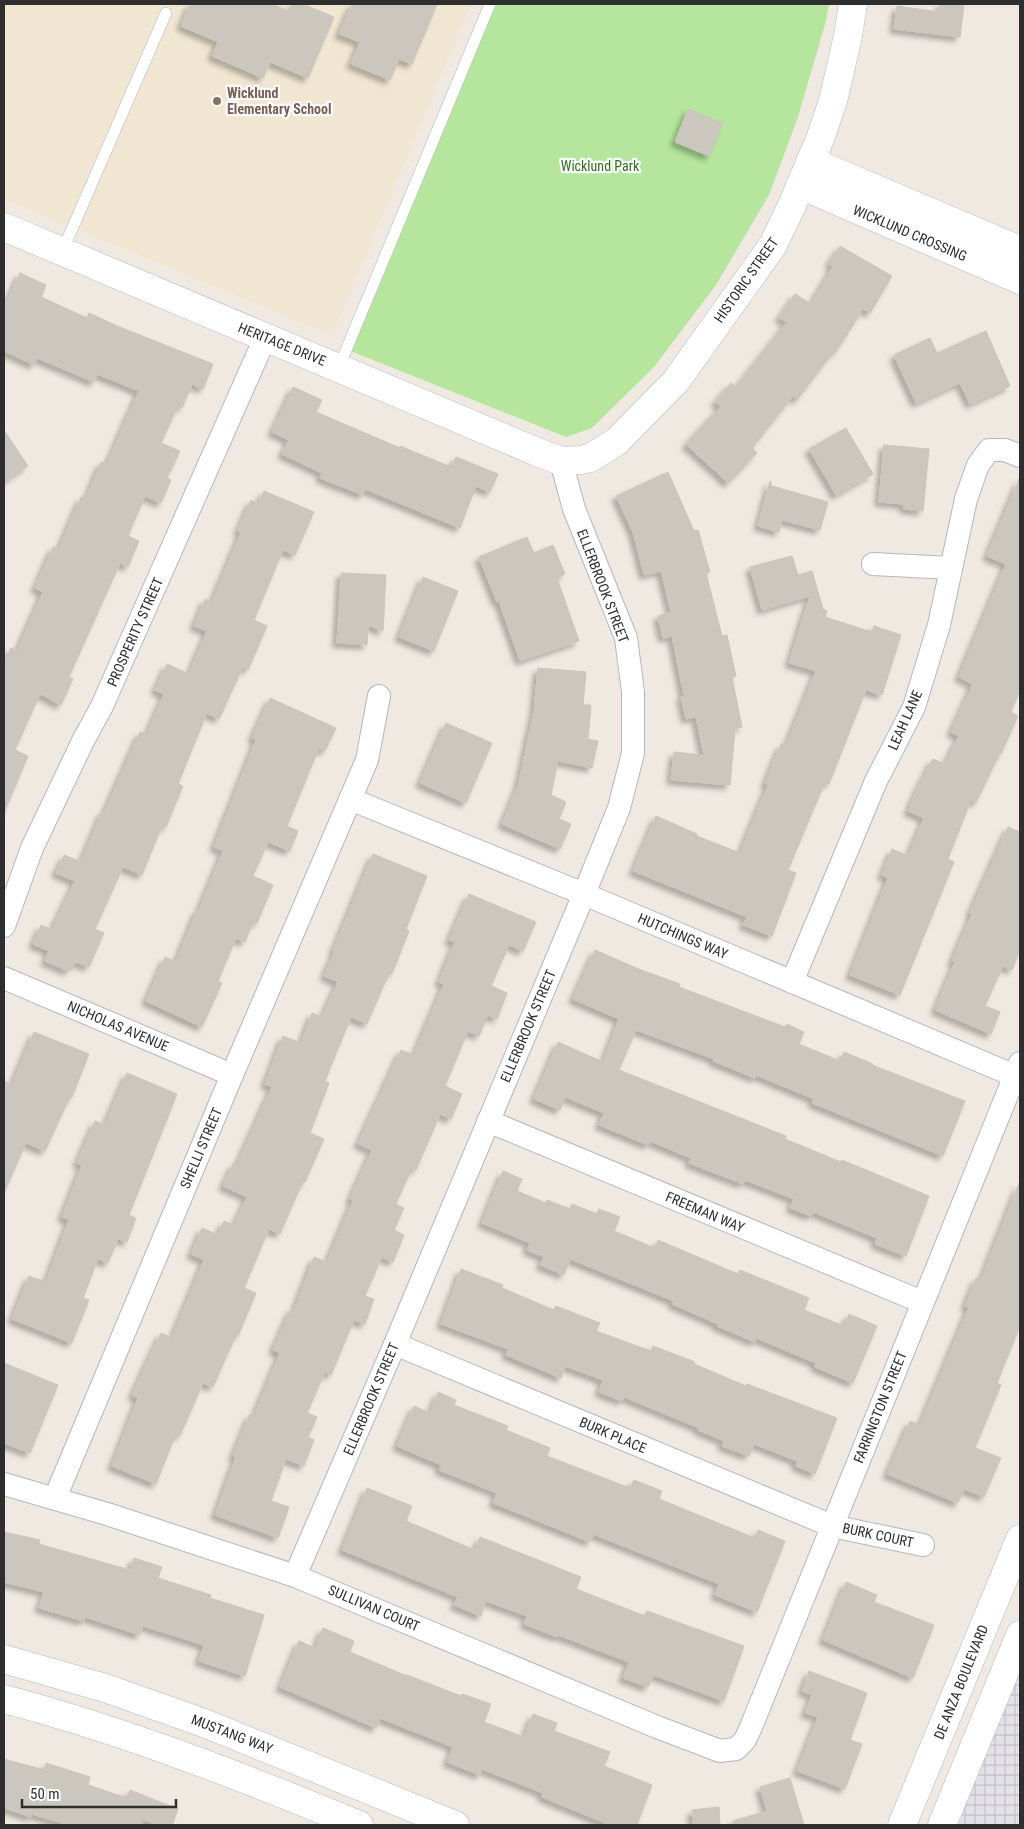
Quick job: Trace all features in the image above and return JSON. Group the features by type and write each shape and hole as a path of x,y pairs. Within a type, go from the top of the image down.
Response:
{"street":[{"name":"HISTORIC STREET","path":"561,461 571,462 590,458 616,442 676,381 772,245 820,139 833,101 848,36 853,4"},
{"name":"WICKLUND CROSSING","path":"805,173 1020,250"},
{"name":"WICKLUND CROSSING","path":"805,173 1020,280"},
{"name":"HERITAGE DRIVE","path":"4,227 561,461"},
{"name":"PROSPERITY STREET","path":"4,926 32,848 83,741 102,706 265,338"},
{"name":"LEAH LANE","path":"792,982 876,781 914,707 939,626 971,483 978,465 989,450 1005,450 1020,456"},
{"name":"ELLERBROOK STREET","path":"295,1576 395,1344 584,894 619,808 633,753 633,692 626,638 574,509 561,461"},
{"path":"873,564 951,568"},
{"name":"SHELLI STREET","path":"55,1498 232,1075 367,760 379,696"},
{"name":"HUTCHINGS WAY","path":"350,799 584,894 792,982 1018,1072"},
{"name":"NICHOLAS AVENUE","path":"4,978 232,1075"},
{"name":"FARRINGTON STREET","path":"736,1749 745,1740 751,1727 922,1302 1018,1072"},
{"name":"FREEMAN WAY","path":"488,1121 922,1302"},
{"name":"BURK PLACE","path":"395,1344 832,1526"},
{"name":"SULLIVAN COURT","path":"4,1484 55,1498 295,1576 674,1734 720,1750 736,1749"},
{"name":"BURK COURT","path":"832,1526 924,1545"},
{"name":"DE ANZA BOULEVARD","path":"902,1825 1020,1539"},
{"path":"942,1825 1020,1635"},
{"name":"MUSTANG WAY","path":"4,1659 105,1688 204,1722 455,1825"},
{"path":"4,1699 60,1714 182,1756 359,1825"}],"lane":[{"path":"339,367 490,4"},
{"path":"62,252 166,13"}],"shaded area":[{"name":"Wicklund Elementary School","path":"4,4 471,4 332,335 4,199"},
{"path":"1020,1645 1020,1825 946,1825"}],"green space":[{"name":"Wicklund Park","path":"494,4 829,4 826,21 798,117 769,195 716,285 654,367 592,428 566,437 348,350"}],"building":[{"path":"190,4 272,4 289,11 292,4 303,4 334,17 308,78 270,62 263,78 212,56 218,42 181,26"},
{"path":"352,4 437,4 412,64 399,59 390,80 351,64 360,42 339,34"},
{"path":"940,4 964,4 960,37 894,29 897,6 939,12"},
{"path":"688,109 723,123 709,156 675,142"},
{"path":"840,246 892,276 870,313 863,309 836,352 834,351 797,400 793,396 752,448 757,453 728,483 686,444 721,406 715,402 731,383 736,387 787,322 779,318 795,294 811,304 833,266 829,264"},
{"path":"20,273 46,285 41,297 87,318 89,313 213,364 203,389 192,384 182,408 178,406 161,443 180,451 167,478 171,480 161,503 145,496 128,536 139,541 128,567 120,563 69,677 73,679 61,705 40,694 15,750 28,756 4,813 4,664 11,648 17,651 43,592 35,588 53,547 59,549 81,497 86,499 101,462 107,464 139,391 97,374 94,382 37,358 34,365 4,351 4,309"},
{"path":"986,331 1010,386 970,404 960,383 916,403 894,355 930,338 937,353"},
{"path":"293,387 322,400 316,412 400,448 400,446 451,467 456,457 498,474 490,492 476,486 460,528 365,489 363,495 320,478 322,473 282,454 289,440 272,432"},
{"path":"846,428 873,474 836,495 809,449"},
{"path":"4,430 28,466 4,482"},
{"path":"884,445 929,449 923,511 904,509 904,504 879,502"},
{"path":"668,472 694,531 698,530 710,572 706,573 722,636 727,635 736,676 732,677 742,727 735,728 730,785 671,780 674,752 704,755 696,717 686,719 681,697 684,696 672,636 663,638 658,616 671,612 661,571 644,575 633,532 616,496"},
{"path":"1020,477 1020,690 1011,712 1018,716 976,803 971,800 948,859 954,862 900,995 850,975 888,878 882,875 892,849 908,856 924,818 908,811 917,790 933,759 945,764 959,736 951,732 973,684 959,677 1006,564 987,556"},
{"path":"770,481 772,486 828,502 820,530 782,520 779,532 758,526"},
{"path":"264,491 314,512 295,555 283,550 254,620 267,626 248,670 243,667 219,719 207,713 178,784 183,786 166,827 162,826 142,875 123,867 95,929 104,933 89,967 76,962 68,971 45,961 49,951 33,944 41,925 52,930 75,881 56,873 64,855 81,862 102,812 104,813 140,732 147,734 164,694 155,690 167,664 189,674 207,631 194,626 205,599 212,602 241,532 238,531 251,500 258,504"},
{"path":"527,537 534,553 553,545 565,574 557,578 579,641 520,661 499,601 497,602 479,557"},
{"path":"792,556 798,575 812,571 823,609 827,611 825,617 872,632 874,626 901,635 882,695 866,690 829,784 825,782 788,870 796,873 772,936 743,925 747,917 633,871 656,816 697,834 697,836 740,853 768,785 765,784 781,744 786,746 816,671 789,663 810,596 762,610 750,567"},
{"path":"341,573 386,575 383,631 368,625 367,645 337,643"},
{"path":"423,577 458,591 434,651 399,637"},
{"path":"538,668 586,672 583,705 591,705 588,739 598,741 592,768 558,761 551,795 566,802 559,819 571,824 560,849 502,824 518,786 534,711"},
{"path":"270,698 336,728 325,751 319,748 287,826 298,831 290,851 268,842 253,876 273,885 257,923 253,922 245,942 236,938 218,981 222,983 202,1027 146,1001 165,957 176,962 197,910 199,910 223,851 214,847 256,740 252,738"},
{"path":"446,723 492,743 466,803 420,783"},
{"path":"1008,827 1020,832 1020,949 1012,970 1003,966 985,1006 1000,1012 991,1034 935,1010 955,962 952,961 972,914 970,913"},
{"path":"373,854 427,876 406,929 409,931 392,974 389,973 367,1024 351,1017 325,1081 329,1083 310,1133 324,1139 280,1234 269,1229 244,1288 256,1293 238,1336 236,1335 213,1387 203,1383 180,1436 176,1434 156,1484 112,1466 138,1398 132,1395 161,1333 172,1338 204,1260 191,1254 202,1228 218,1235 224,1221 234,1225 247,1197 223,1186 233,1164 237,1165 272,1087 265,1084 283,1036 301,1043 312,1013 322,1017 338,982 324,976"},
{"path":"469,894 536,922 523,951 509,945 491,986 507,993 497,1019 488,1015 479,1036 468,1031 445,1086 462,1094 451,1119 440,1114 416,1170 412,1168 396,1204 404,1208 394,1230 404,1235 393,1262 382,1257 365,1296 374,1299 365,1324 354,1320 331,1375 325,1372 307,1413 317,1417 308,1437 314,1440 304,1466 286,1459 271,1501 289,1507 278,1538 215,1515 236,1457 233,1456 250,1414 254,1416 280,1353 273,1350 291,1309 294,1311 314,1257 327,1262 353,1200 350,1199 372,1150 358,1144 401,1050 414,1055 444,984 439,982 455,942 449,940"},
{"path":"595,950 680,984 679,987 785,1027 787,1024 804,1032 799,1044 840,1061 844,1052 872,1065 965,1101 943,1156 812,1103 814,1099 756,1075 755,1078 713,1061 714,1059 636,1030 619,1070 786,1136 785,1139 929,1196 906,1256 875,1244 877,1238 813,1212 811,1216 790,1208 794,1199 745,1180 743,1184 689,1163 691,1158 650,1141 648,1145 599,1125 604,1113 565,1097 560,1110 534,1099 558,1042 603,1062 619,1019 573,999"},
{"path":"34,1032 89,1054 72,1097 70,1097 45,1151 26,1143 4,1193 4,1081 12,1085"},
{"path":"127,1073 177,1094 129,1215 136,1218 127,1242 118,1239 108,1263 98,1259 83,1298 89,1300 72,1343 12,1319 29,1276 46,1282 69,1220 62,1217 82,1165 77,1163 95,1121 105,1125"},
{"path":"503,1171 522,1179 517,1191 546,1203 547,1200 570,1209 572,1204 597,1214 599,1209 620,1217 614,1231 655,1248 658,1240 738,1274 740,1270 809,1298 804,1310 844,1326 849,1314 877,1326 853,1383 815,1367 816,1363 756,1338 755,1342 717,1326 718,1324 672,1304 674,1301 570,1259 564,1275 540,1265 544,1257 527,1250 530,1243 482,1223"},
{"path":"1019,1183 1020,1326 997,1383 1001,1385 975,1448 1001,1458 984,1497 964,1489 958,1503 887,1474 910,1421 920,1425 969,1307 965,1306 976,1278 981,1280"},
{"path":"461,1269 503,1285 502,1288 554,1310 556,1306 600,1323 596,1331 651,1351 653,1346 695,1362 694,1364 746,1386 747,1384 837,1418 815,1474 796,1466 797,1461 754,1444 749,1456 722,1446 724,1441 698,1430 699,1428 624,1397 622,1401 599,1392 603,1380 565,1366 561,1378 506,1355 508,1349 441,1324"},
{"path":"4,1363 58,1385 30,1453 4,1443"},
{"path":"438,1392 456,1400 454,1405 508,1426 506,1430 550,1448 547,1456 630,1488 634,1480 662,1491 659,1499 755,1538 758,1530 785,1541 757,1612 715,1595 719,1584 593,1534 590,1542 493,1503 497,1493 439,1470 441,1465 397,1446 414,1406 430,1413"},
{"path":"367,1488 412,1506 406,1521 475,1550 480,1537 581,1577 576,1589 645,1616 647,1611 744,1646 724,1701 653,1675 648,1687 623,1678 629,1662 524,1624 527,1616 486,1601 481,1616 454,1605 458,1597 342,1550"},
{"path":"4,1532 40,1540 39,1544 130,1570 134,1558 162,1567 158,1578 211,1595 210,1598 264,1615 245,1676 199,1661 204,1645 143,1626 140,1635 85,1617 84,1621 39,1608 44,1592 4,1582"},
{"path":"846,1582 877,1595 874,1602 934,1625 913,1678 823,1640"},
{"path":"323,1628 354,1641 350,1652 461,1696 462,1694 491,1704 484,1722 524,1737 533,1714 557,1723 554,1731 610,1752 604,1766 652,1785 637,1825 610,1825 542,1797 543,1793 482,1769 480,1775 447,1762 453,1747 380,1718 376,1728 280,1687 299,1641 315,1648"},
{"path":"809,1671 867,1693 850,1740 862,1744 845,1789 797,1771 818,1717 805,1713 812,1695 802,1691"},
{"path":"4,1759 44,1770 46,1763 90,1777 88,1785 127,1798 130,1790 178,1809 172,1825 158,1825 143,1820 141,1825 68,1825 32,1814 31,1817 4,1808"},
{"path":"790,1778 804,1825 734,1825 733,1821 767,1811 760,1787"},
{"path":"719,1807 720,1825 693,1825 692,1810"}],"place":[{"name":"Wicklund Elementary School","path":"217,101"}]}
